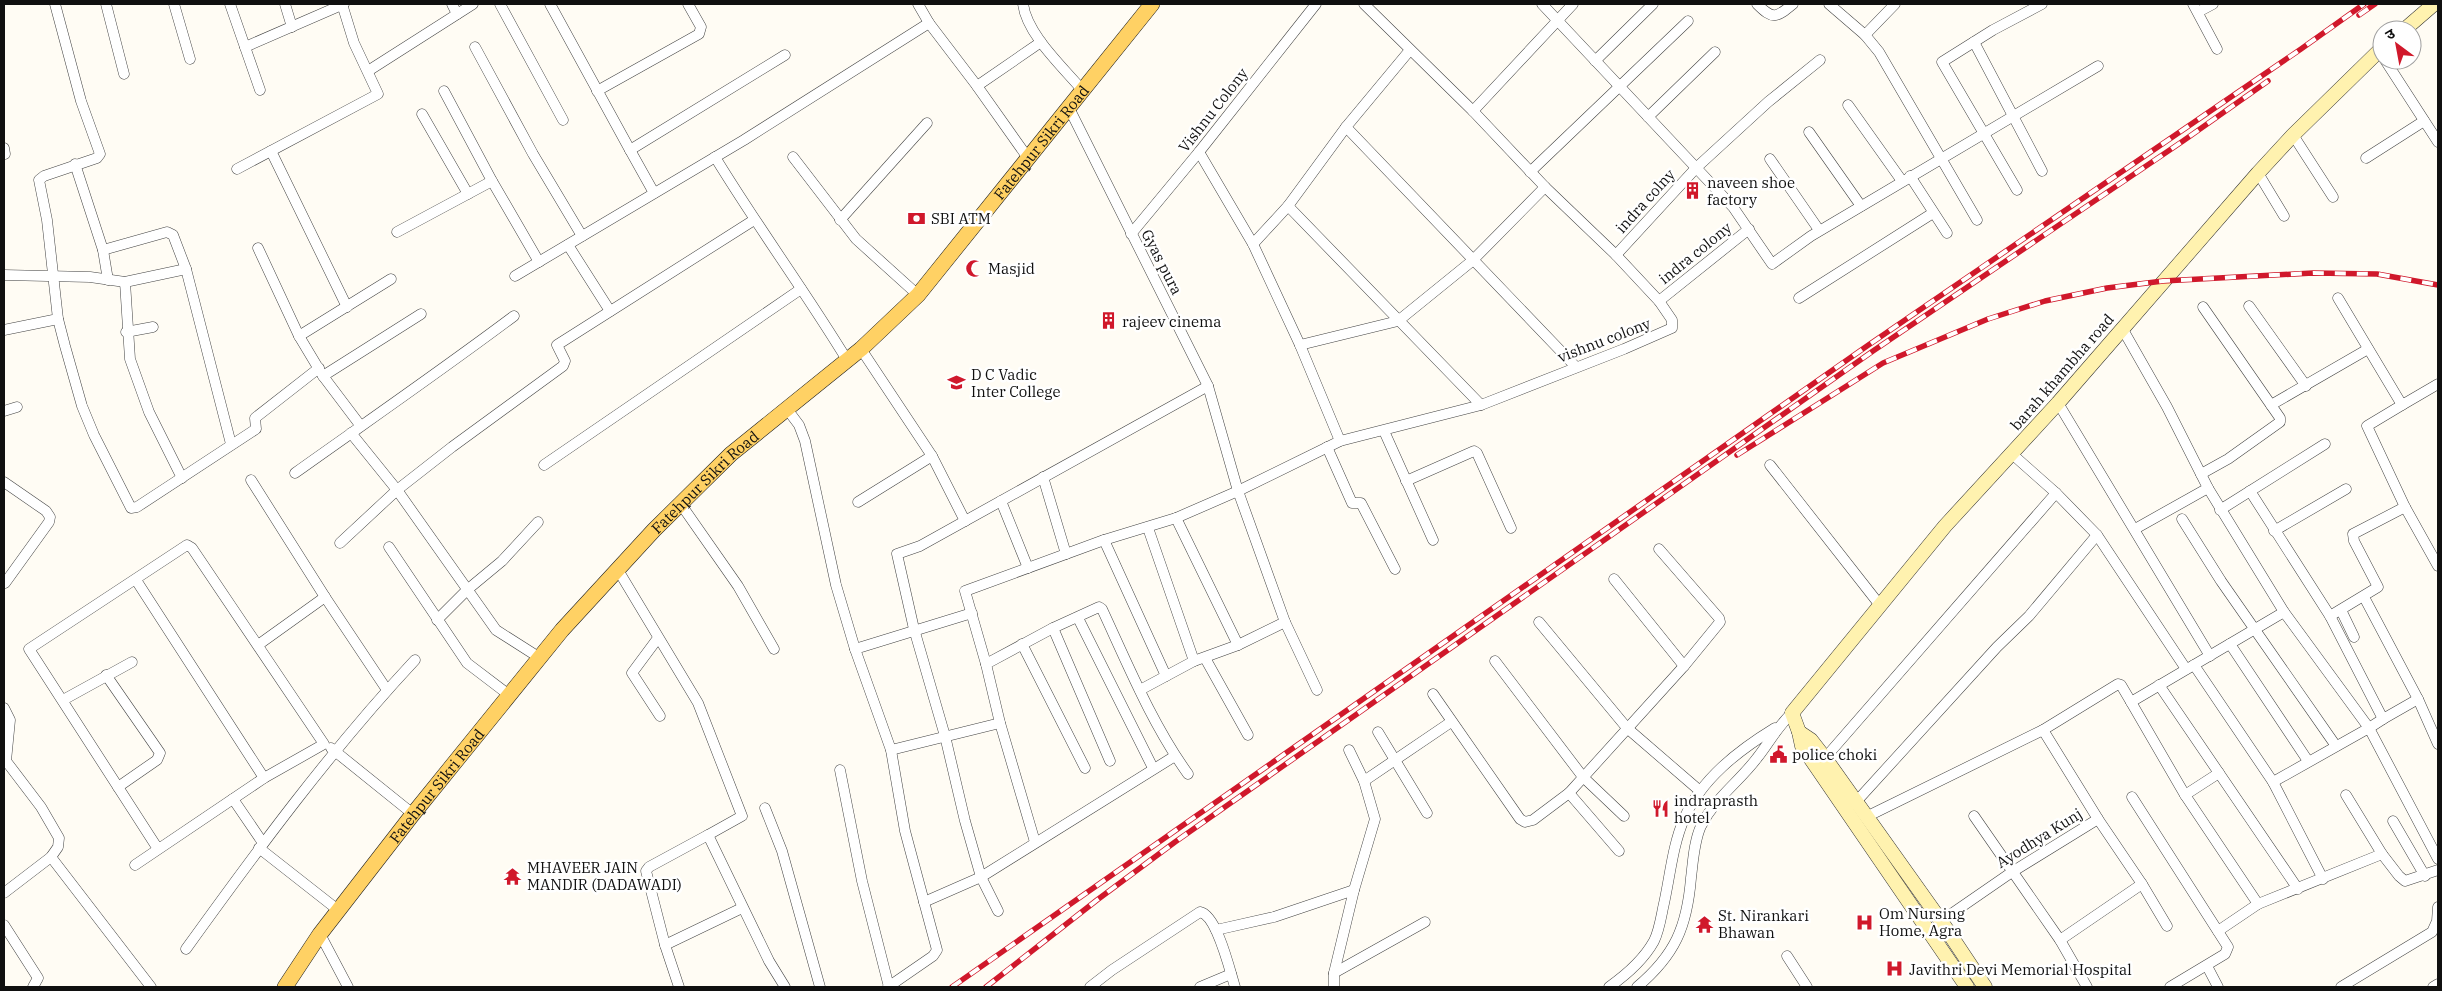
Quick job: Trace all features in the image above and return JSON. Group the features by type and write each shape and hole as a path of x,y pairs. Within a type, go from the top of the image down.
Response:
{"main road":[{"name":"Fatehpur Sikri Road","path":"285,987 338,910 562,630 680,503 731,454 860,349 918,295 1084,91 1152,4"}],"street":[{"path":"55,4 81,100 100,154 97,158 75,164 44,176 39,180 47,220 58,319 82,406 94,435 131,508 137,507 257,428 255,418 321,372 421,314"},
{"path":"106,4 124,74"},
{"path":"174,4 190,59"},
{"path":"230,4 260,90"},
{"path":"285,4 292,27"},
{"path":"237,169 376,96 377,92 354,43 343,4 245,47"},
{"path":"452,4 457,14"},
{"path":"368,71 473,4"},
{"path":"500,4 563,120"},
{"path":"550,4 654,193"},
{"path":"597,91 699,34 701,27 688,4"},
{"path":"918,4 929,23 1028,158"},
{"path":"1023,4 1025,13 1041,42 1084,91"},
{"name":"Vishnu Colony","path":"1131,234 1199,152 1316,4"},
{"name":"vishnu colony","path":"972,613 965,591 1104,540 1176,518 1238,491 1340,441 1481,405 1669,330 1673,324 1659,301 1616,255 1545,187 1473,111 1364,4"},
{"path":"1542,4 1733,207 1772,264 1799,242 2098,66"},
{"path":"1473,111 1573,4"},
{"path":"1595,61 1653,4"},
{"path":"1757,4 1766,14 1774,16 1793,4"},
{"path":"1828,4 1865,36 1879,52 1942,157 1977,220"},
{"path":"1865,36 1895,4"},
{"path":"2017,190 1942,62 2023,8 2042,4"},
{"path":"2213,4 2195,8 2217,49"},
{"path":"2416,20 2434,4"},
{"path":"1530,172 1688,21"},
{"path":"515,276 841,80 929,23"},
{"path":"977,86 1041,42"},
{"path":"1974,42 2042,171"},
{"path":"475,47 533,154 582,236"},
{"path":"1253,244 1288,206 1346,127 1410,50"},
{"path":"1648,118 1715,52"},
{"path":"630,150 785,55"},
{"name":"indra colny","path":"1616,255 1696,168 1768,102 1820,60"},
{"name":"barah khambha road","path":"1637,987 1670,954 1685,923 1693,856 1700,827 1720,796 1757,759 1778,727 1792,713 1879,604 1945,526 2058,404 2258,173 2294,135 2372,63"},
{"path":"2392,70 2438,142"},
{"path":"444,91 492,181 539,262"},
{"path":"1848,105 1947,233"},
{"name":"Gyas pura","path":"1069,108 1208,386 1238,491 1285,622 1317,690"},
{"path":"422,114 468,194"},
{"path":"2366,158 2424,121"},
{"path":"840,220 927,122"},
{"path":"1346,127 1576,367"},
{"path":"1809,132 1861,206"},
{"path":"2294,135 2334,197"},
{"path":"271,151 348,307"},
{"path":"1199,152 1253,244 1300,346 1340,441"},
{"path":"715,157 754,220 802,289 847,360"},
{"path":"793,157 856,239 918,295"},
{"path":"1770,160 1819,230"},
{"path":"75,164 103,250 108,280"},
{"path":"2258,173 2284,216"},
{"path":"397,232 492,181"},
{"path":"1300,346 1398,321 1472,260 1545,187"},
{"path":"1288,206 1481,405"},
{"path":"1799,298 1933,213"},
{"path":"340,543 397,490 452,447 562,367 565,361 557,345 754,220"},
{"name":"indra colony","path":"1659,301 1749,229"},
{"path":"103,250 170,232 186,269 231,444"},
{"path":"568,245 610,311"},
{"path":"258,248 299,336 321,372 360,425"},
{"path":"4,275 52,275 125,282 186,269"},
{"path":"299,336 348,307 391,278"},
{"path":"125,282 126,332 130,359 136,380 149,412 182,478"},
{"path":"544,465 802,289"},
{"path":"2338,298 2402,405"},
{"path":"2249,306 2306,386"},
{"path":"2200,474 2228,459 2279,424 2280,418 2204,307"},
{"path":"295,473 360,425 448,366 514,316"},
{"path":"4,330 58,319"},
{"path":"126,332 153,328"},
{"path":"2122,328 2167,407 2220,510 2284,612 2368,728 2438,859"},
{"path":"860,349 932,456 965,521"},
{"path":"2271,405 2368,350"},
{"path":"2438,384 2370,422 2367,426 2406,507 2438,566"},
{"path":"998,911 981,877 965,821 945,736 914,629 897,554 920,546 1208,386"},
{"path":"2058,404 2210,656"},
{"path":"4,411 17,407"},
{"path":"787,409 799,425 805,441 836,585 854,649 892,750 905,831 938,950 933,956 889,987 862,881 840,770"},
{"path":"1384,431 1433,540"},
{"path":"351,433 397,490 496,630 540,658"},
{"path":"2220,510 2325,444"},
{"path":"1327,446 1352,503 1361,503 1394,569"},
{"path":"1406,481 1474,451 1477,453 1511,528"},
{"path":"2012,454 2056,493 2097,535 2273,782 2323,879"},
{"path":"858,502 932,456"},
{"path":"1770,465 1879,604"},
{"path":"1043,478 1066,554"},
{"path":"251,480 324,597 388,690"},
{"path":"4,482 46,511 50,517 49,522 4,583"},
{"path":"2135,529 2208,488"},
{"path":"2274,531 2346,489"},
{"path":"2250,491 2330,616 2383,719"},
{"path":"1825,758 2056,493"},
{"path":"1001,501 1028,568"},
{"path":"680,503 738,586 774,649"},
{"path":"2330,616 2377,589 2379,585 2354,541 2353,534 2406,507"},
{"path":"1176,518 1238,645"},
{"path":"2182,519 2255,630 2336,746"},
{"path":"437,620 467,590 502,561 538,522"},
{"path":"1148,528 1194,661"},
{"path":"1856,803 1996,647 2029,616 2097,535"},
{"path":"1104,540 1166,676"},
{"path":"158,849 64,700 29,649 189,545 324,744 413,814"},
{"path":"389,547 467,663 509,696"},
{"path":"1433,694 1520,819 1525,822 1533,820 1569,793 1684,666 1720,622 1719,618 1659,549"},
{"path":"618,570 698,704 742,816 646,871 678,987"},
{"path":"1614,579 1684,666"},
{"path":"136,580 264,778"},
{"path":"258,645 324,597"},
{"path":"2364,597 2418,699 2438,744"},
{"path":"986,664 1053,628 1101,608 1140,690 1175,756 1188,774"},
{"path":"2341,610 2354,637"},
{"path":"2131,702 2284,612"},
{"path":"854,649 914,629 972,613 1000,723 1035,842"},
{"path":"1078,618 1153,768"},
{"path":"1140,690 1194,661 1238,645 1285,622"},
{"path":"1539,622 1627,728 1700,791"},
{"path":"1053,628 1110,761"},
{"path":"658,638 632,672 660,716"},
{"path":"1022,644 1085,768"},
{"path":"2230,644 2308,761"},
{"path":"1205,658 1248,735"},
{"path":"186,949 261,845 335,752 415,660"},
{"path":"1495,661 1583,777 1624,816"},
{"path":"64,700 132,662"},
{"path":"106,675 160,753 157,760 118,787"},
{"path":"1866,817 2043,730 2118,684 2122,685 2185,795 2258,904"},
{"path":"2159,685 2298,889"},
{"path":"2273,782 2418,699"},
{"path":"4,708 10,720 4,758 58,834 58,847 51,857 4,893"},
{"path":"1792,713 1802,746 1967,987"},
{"path":"1364,780 1396,761 1451,722"},
{"path":"892,750 1000,723"},
{"name":"barah khambha road","path":"1609,987 1638,963 1654,940 1660,921 1673,850 1685,818 1700,791 1744,747 1778,727"},
{"path":"2043,730 2098,819"},
{"path":"1378,732 1428,813"},
{"path":"1799,732 1811,740 1825,758 1941,921 1985,987"},
{"path":"134,866 264,778 324,744"},
{"path":"1334,987 1334,973 1354,890 1375,819 1364,780 1349,750"},
{"path":"924,902 981,877 1175,756"},
{"path":"2185,795 2219,773"},
{"path":"1569,793 1619,851"},
{"path":"2346,796 2382,854 2403,880 2408,881 2438,870"},
{"path":"2132,797 2228,947 2228,951 2207,966 2170,987"},
{"path":"233,799 261,845 338,910"},
{"path":"765,808 782,851 820,987"},
{"path":"1974,816 2060,940 2087,987"},
{"name":"Ayodhya Kunj","path":"1941,921 2012,872 2098,819 2142,884 2167,926"},
{"path":"2393,821 2425,876"},
{"path":"708,835 742,908 785,987"},
{"path":"2218,931 2258,904 2382,854"},
{"path":"51,857 151,987"},
{"path":"2060,940 2142,884"},
{"path":"1216,930 1274,917 1354,890"},
{"path":"2340,987 2432,932 2438,907"},
{"path":"666,945 742,908"},
{"path":"1090,987 1196,913 1203,912 1208,916 1216,930 1235,987"},
{"path":"1334,973 1426,922"},
{"path":"4,925 38,978 33,987"},
{"path":"320,934 348,987"},
{"path":"1787,956 1807,987"},
{"path":"2207,966 2218,987"},
{"path":"1200,987 1231,974"},
{"path":"2433,987 2438,984"}],"railway":[{"path":"952,987 1867,346 2364,4"},
{"path":"2359,15 2375,4"},
{"path":"986,987 1175,842 1873,351 2183,141 2268,81"},
{"path":"1737,455 1883,363 1988,319 2045,301 2107,288 2163,281 2313,273 2377,274 2438,285"}],"place":[{"name":"naveen shoe factory","path":"1693,191"},
{"name":"SBI ATM","path":"917,218"},
{"name":"Masjid","path":"974,268"},
{"name":"rajeev cinema","path":"1108,321"},
{"name":"D C Vadic Inter College","path":"957,383"},
{"name":"police choki","path":"1778,754"},
{"name":"indraprasth hotel","path":"1660,809"},
{"name":"MHAVEER JAIN MANDIR (DADAWADI)","path":"513,876"},
{"name":"Om Nursing Home, Agra","path":"1865,922"},
{"name":"St. Nirankari Bhawan","path":"1704,924"},
{"name":"Javithri Devi Memorial Hospital","path":"1895,969"}]}
